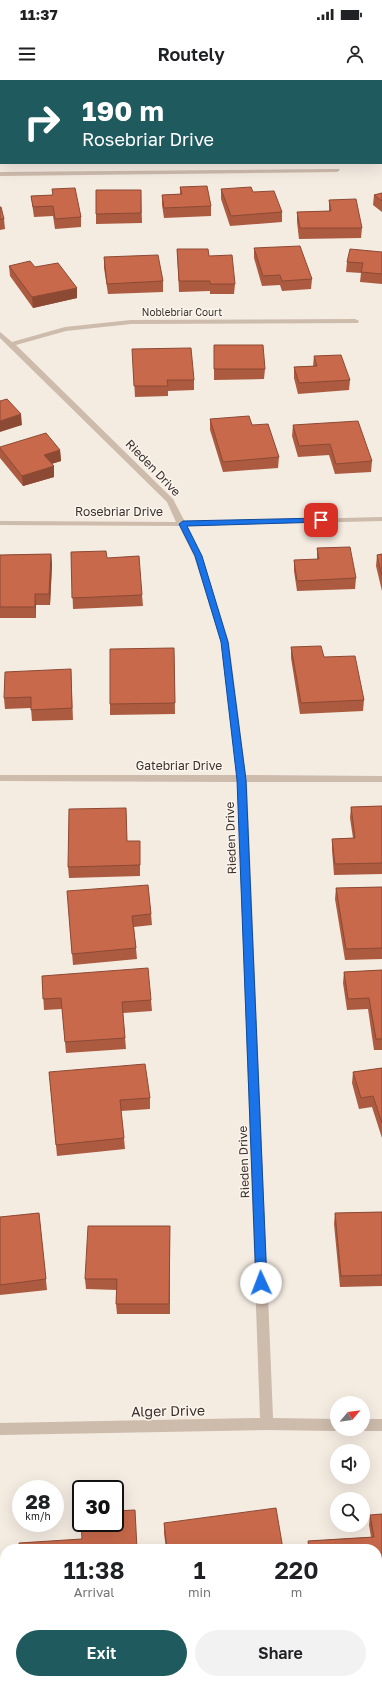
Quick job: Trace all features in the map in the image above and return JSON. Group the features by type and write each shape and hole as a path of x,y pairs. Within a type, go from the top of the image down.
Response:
{"street":[{"path":"0,174 337,170"},
{"name":"Noblebriar Court","path":"12,344 65,329 131,322 355,321"},
{"name":"Rieden Drive","path":"0,334 12,344 170,501 198,556 224,642 242,780 267,1424"},
{"name":"Rosebriar Drive","path":"0,523 183,524 382,519"},
{"name":"Gatebriar Drive","path":"0,778 242,780 382,779"},
{"name":"Alger Drive","path":"0,1429 267,1424 330,1425"},
{"path":"370,1425 382,1426"}],"building":[{"path":"207,186 211,206 164,208 162,195 182,194 180,187"},
{"path":"251,187 253,192 274,191 282,212 231,216 221,189"},
{"path":"75,188 81,217 55,219 53,206 33,207 31,196 53,195 52,189"},
{"path":"96,190 141,190 141,213 96,214"},
{"path":"382,193 382,201 374,195"},
{"path":"356,199 362,228 300,228 297,212 331,211 329,200"},
{"path":"1,207 4,219 0,219"},
{"path":"300,246 312,279 282,281 280,275 263,276 254,248"},
{"path":"177,249 208,249 209,256 232,255 235,284 210,284 210,281 179,281"},
{"path":"350,249 382,252 382,274 361,272 363,263 347,262"},
{"path":"158,255 163,281 107,284 104,257"},
{"path":"30,261 35,267 58,263 77,288 32,297 9,266"},
{"path":"214,345 263,345 265,369 214,369"},
{"path":"191,348 194,380 167,380 168,386 134,386 132,349"},
{"path":"341,355 350,380 299,383 294,367 317,366 314,356"},
{"path":"7,399 21,414 0,421 0,401"},
{"path":"249,416 252,425 268,424 279,457 223,462 210,419"},
{"path":"358,421 372,461 336,464 330,444 299,446 293,425"},
{"path":"46,433 60,450 44,455 54,466 22,476 0,447"},
{"path":"350,547 356,578 297,581 294,560 319,559 317,548"},
{"path":"106,551 107,558 139,556 142,595 72,598 71,552"},
{"path":"51,554 49,594 35,594 35,607 0,607 0,555"},
{"path":"382,554 382,576 377,555"},
{"path":"321,646 324,657 355,656 364,700 301,703 291,647"},
{"path":"174,648 175,703 110,704 110,649"},
{"path":"71,669 72,708 31,710 31,697 4,698 5,672"},
{"path":"382,806 382,863 335,864 332,839 355,838 351,807"},
{"path":"126,808 127,841 140,841 140,865 68,867 69,809"},
{"path":"148,885 151,914 132,916 136,948 72,954 67,891"},
{"path":"382,887 382,948 346,949 336,888"},
{"path":"148,968 151,1000 122,1002 125,1038 65,1042 61,998 43,999 42,976"},
{"path":"382,970 382,1039 376,1039 369,998 348,999 344,972"},
{"path":"145,1064 150,1098 120,1100 124,1138 56,1145 49,1072"},
{"path":"382,1068 382,1123 373,1096 361,1098 353,1072"},
{"path":"382,1212 382,1275 341,1276 335,1213"},
{"path":"39,1213 46,1279 0,1285 0,1217"},
{"path":"88,1226 170,1226 169,1304 116,1304 117,1279 85,1279"},
{"path":"276,1508 282,1544 166,1544 164,1523"},
{"path":"135,1510 137,1544 19,1544 19,1543 82,1539 82,1532 124,1532 124,1511"},
{"path":"382,1514 382,1544 308,1544 308,1541 374,1537 370,1515"}],"route":[{"path":"261,1283 242,780 224,642 198,556 183,524 321,520"}]}
